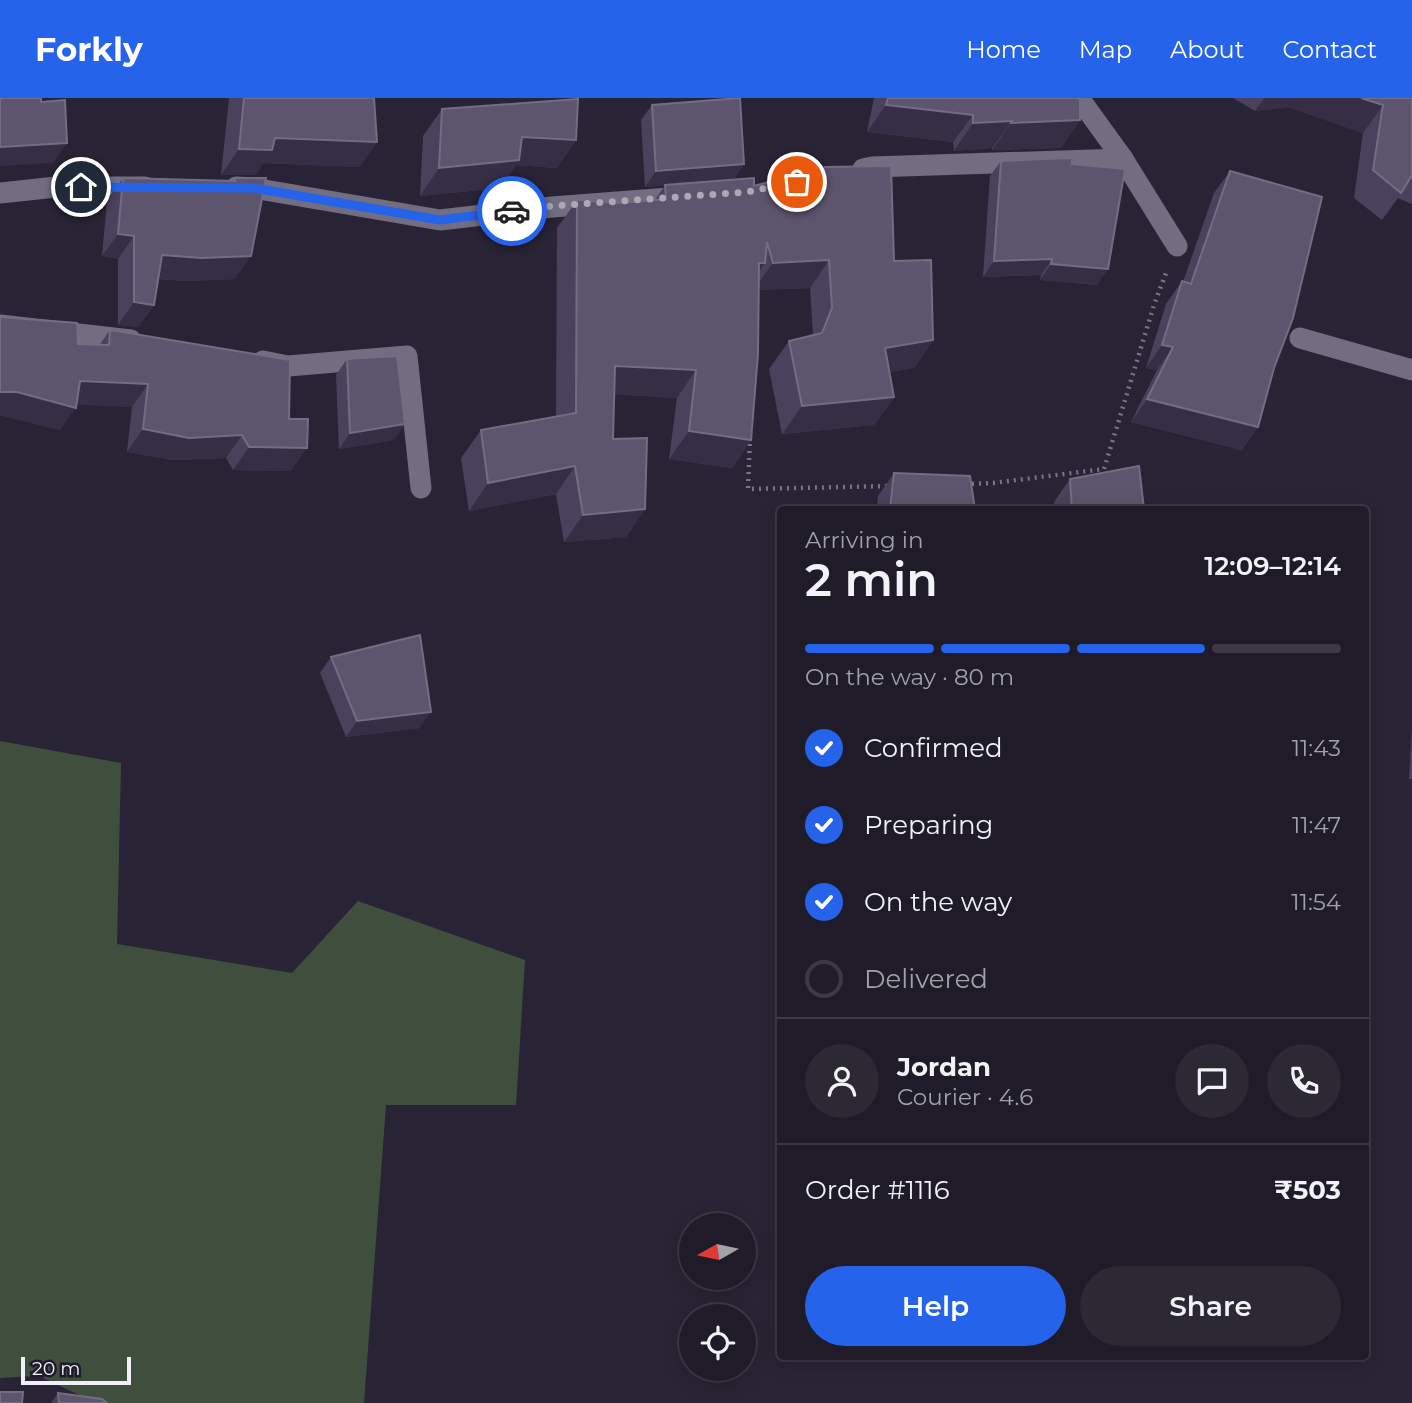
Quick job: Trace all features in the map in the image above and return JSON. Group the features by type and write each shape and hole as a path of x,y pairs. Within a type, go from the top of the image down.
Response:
{"street":[{"path":"1079,98 1123,159 1177,246"},
{"path":"847,172 872,167 1123,159"},
{"path":"0,193 57,187 162,187"},
{"path":"214,187 253,188 440,220 552,206 705,195"},
{"path":"0,325 145,342"},
{"path":"1300,338 1412,370"},
{"path":"249,359 288,366 407,356 421,488"}],"path":[{"path":"954,484 993,483 1104,469 1154,304 1177,246"},
{"path":"751,424 748,489 902,486"}],"green space":[{"path":"0,741 121,763 117,944 292,973 358,901 525,960 516,1105 386,1105 364,1403 96,1403 39,1376 0,1378"}],"building":[{"path":"0,98 41,98 41,102 65,100 67,143 0,147"},
{"path":"244,98 374,98 377,142 275,138 272,150 239,149"},
{"path":"740,98 744,164 656,171 652,105"},
{"path":"888,98 1080,98 1080,120 973,123 973,115 886,105"},
{"path":"1361,98 1412,98 1412,175 1401,193 1373,170 1383,105"},
{"path":"578,99 576,140 522,137 519,160 439,168 442,109"},
{"path":"1072,158 1072,164 1125,169 1108,269 1051,264 1052,259 994,261 1001,161"},
{"path":"891,166 894,261 931,260 933,340 885,348 894,397 802,406 789,341 822,333 832,308 829,260 773,263 767,242 765,263 759,263 758,354 751,440 689,431 696,370 615,366 613,439 647,438 645,509 583,515 575,466 488,483 481,430 576,413 577,200 619,203 666,199 665,185 754,178 754,186 825,167"},
{"path":"1230,171 1322,197 1293,318 1274,368 1258,427 1147,399 1173,347 1162,345 1182,281 1191,284"},
{"path":"123,178 235,181 235,178 266,178 251,256 201,258 162,255 154,305 134,302 134,236 118,234"},
{"path":"0,317 77,323 78,344 109,345 110,330 290,360 289,419 308,419 307,448 249,447 242,435 189,438 143,429 148,384 80,381 76,408 17,392 0,392"},
{"path":"397,356 405,424 350,433 347,359"},
{"path":"1139,466 1144,506 1072,506 1070,479"},
{"path":"894,473 970,476 975,506 890,506"},
{"path":"420,635 431,712 357,721 331,657"},
{"path":"0,1392 23,1392 22,1403 0,1403"},
{"path":"58,1393 102,1399 107,1403 59,1403"}],"way so far":[{"path":"512,211 747,192 797,182"}],"route":[{"path":"81,187 253,188 440,220 512,211"}]}
